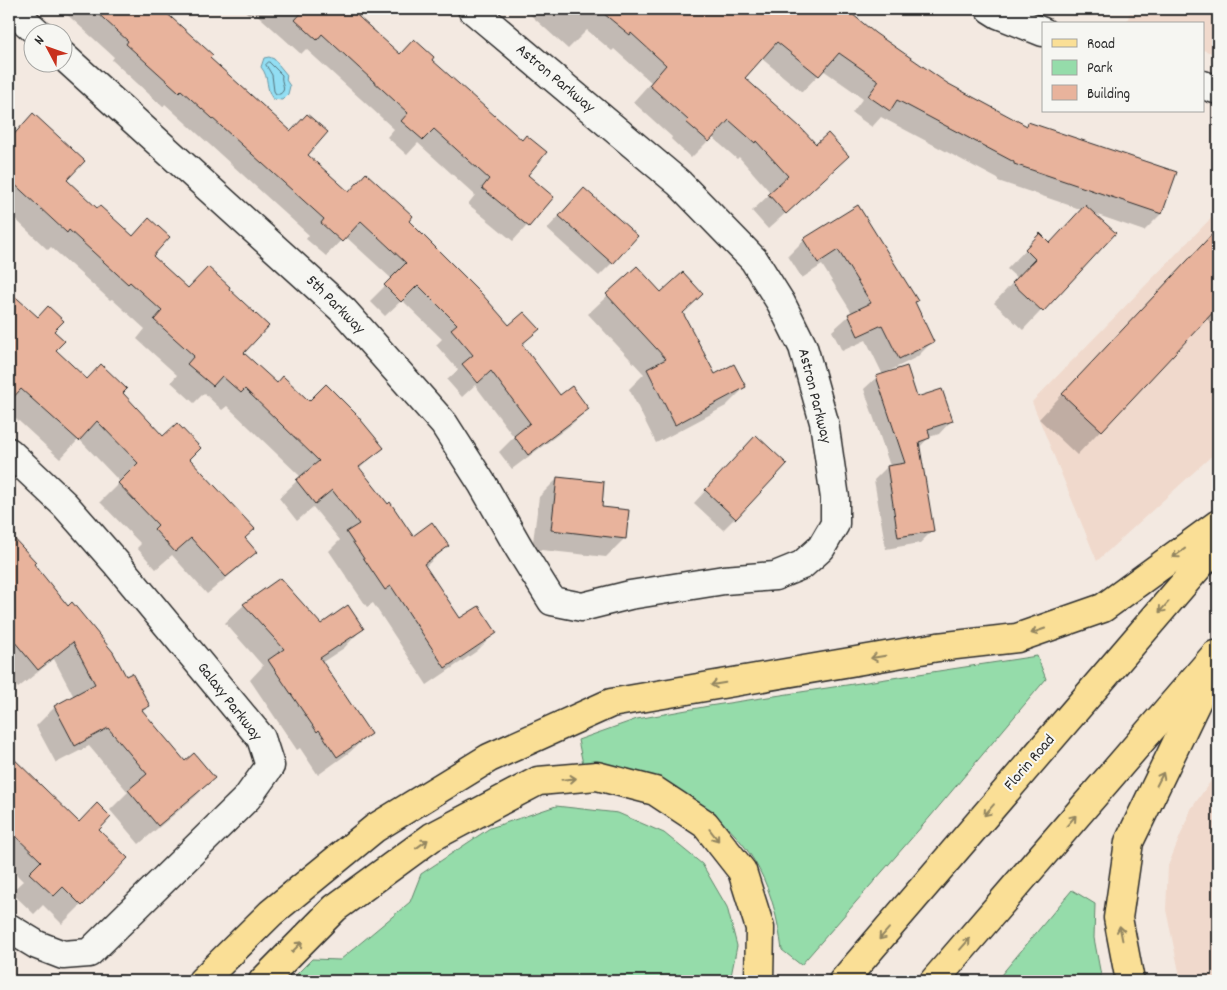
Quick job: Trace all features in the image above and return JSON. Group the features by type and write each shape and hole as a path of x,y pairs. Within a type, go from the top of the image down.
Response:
{"main road":[{"path":"202,981 271,913 375,828 489,758 559,726 611,703 938,647 1018,638 1103,608 1218,524"},
{"name":"Florin Road","path":"843,981 1218,544"},
{"path":"934,981 1218,651"},
{"path":"1130,981 1118,918 1129,842 1218,657"},
{"path":"263,981 335,908 432,837 538,781 597,776 655,791 706,824 742,871 760,928 758,981"}],"street":[{"name":"Astron Parkway","path":"472,9 678,184 754,260 781,303 803,347 824,422 835,498 835,524 821,548 802,565 775,576 724,580 630,595 582,607 552,601"},
{"path":"990,9 1042,32"},
{"path":"11,12 24,22"},
{"name":"5th Parkway","path":"72,64 344,311 444,424 484,485 519,548 552,601"},
{"path":"1204,85 1218,90"},
{"name":"Galaxy Parkway","path":"9,452 65,505 117,564 261,738 270,766 247,798 89,953 63,955 36,945 9,928"}],"shaded area":[{"path":"1131,9 1218,9 1218,55 1204,50 1204,22 1127,22"},
{"path":"1218,211 1218,450 1097,561 1032,402"},
{"path":"1218,771 1218,981 1181,981 1166,910 1168,866 1191,809"}],"green space":[{"path":"1037,656 1046,679 930,817 801,965 782,950 774,907 759,870 737,837 722,822 694,799 664,782 640,775 583,764 578,740 637,719 709,706"},
{"path":"556,806 618,813 664,833 702,864 727,907 737,946 730,981 290,981 312,959 340,960 410,902 421,874 490,828"},
{"path":"1072,890 1095,904 1094,938 1102,981 996,981"}],"water":[{"path":"264,58 274,59 287,75 286,80 290,86 288,94 282,100 273,99 269,91 266,75 261,67"}],"building":[{"path":"93,9 162,9 213,55 210,58 291,131 307,114 328,132 308,155 349,192 366,173 413,216 409,221 481,293 509,325 524,312 540,329 522,344 560,395 572,386 589,409 528,455 514,436 530,423 491,371 478,383 462,364 473,355 451,329 457,324 418,285 401,302 384,285 406,263 361,221 342,242 321,223 324,219 181,90 179,92 126,44 128,41"},
{"path":"305,9 350,9 400,54 414,39 434,57 432,60 522,140 526,135 547,152 528,175 554,197 529,227 482,188 489,179 434,129 423,140 401,121 408,113 322,34 317,40 295,20"},
{"path":"598,9 846,9 875,33 947,83 1027,126 1028,122 1177,172 1162,214 1014,164 1014,162 897,100 890,111 868,96 879,81 839,53 819,76 777,42 745,78 800,127 816,144 828,133 849,156 786,214 768,194 788,176 756,141 755,143 729,120 709,142 649,85 666,65 631,33 630,35"},
{"path":"33,113 85,161 67,180 97,208 100,206 133,236 149,218 170,237 153,256 188,288 208,267 269,326 244,353 277,383 283,376 309,401 326,384 356,414 384,448 359,467 388,504 390,502 413,536 432,522 449,546 424,564 460,618 479,606 497,633 445,668 391,586 385,590 346,532 359,524 332,490 315,504 296,480 319,461 245,389 241,393 222,376 213,386 187,364 194,356 154,320 162,311 130,282 128,284 69,230 67,233 9,179 9,140"},
{"path":"584,188 638,236 613,264 559,216"},
{"path":"858,205 918,301 915,302 934,342 899,359 882,325 858,336 848,314 871,303 838,250 818,263 803,239"},
{"path":"1085,205 1116,233 1043,312 1012,283 1035,259 1025,249 1040,233 1050,243"},
{"path":"1218,228 1218,307 1102,431 1062,394"},
{"path":"637,266 661,292 683,272 703,294 683,313 715,374 734,364 746,387 675,425 647,369 666,359 606,294"},
{"path":"9,291 38,317 48,306 64,321 54,331 65,341 56,350 87,379 101,364 127,389 123,393 163,436 177,423 201,448 190,459 255,529 245,538 257,552 226,577 191,538 175,552 154,529 158,525 118,483 138,463 97,421 79,441 21,389 9,402"},
{"path":"907,366 917,397 942,389 953,421 928,429 930,438 919,442 934,531 898,537 887,466 905,463 876,376"},
{"path":"756,435 787,464 736,519 705,490"},
{"path":"557,477 604,482 602,507 629,510 626,539 551,530"},
{"path":"9,533 36,562 34,564 68,606 72,602 113,652 126,676 132,673 150,706 142,710 185,761 194,753 215,778 158,826 128,790 147,774 108,728 75,746 54,706 95,684 73,642 38,670 9,635"},
{"path":"280,578 321,624 348,605 364,629 320,658 371,734 337,757 319,730 317,732 268,660 284,649 243,604"},
{"path":"9,754 79,822 97,803 111,817 99,830 128,858 82,906 63,887 54,896 29,873 41,861 9,830"}]}
